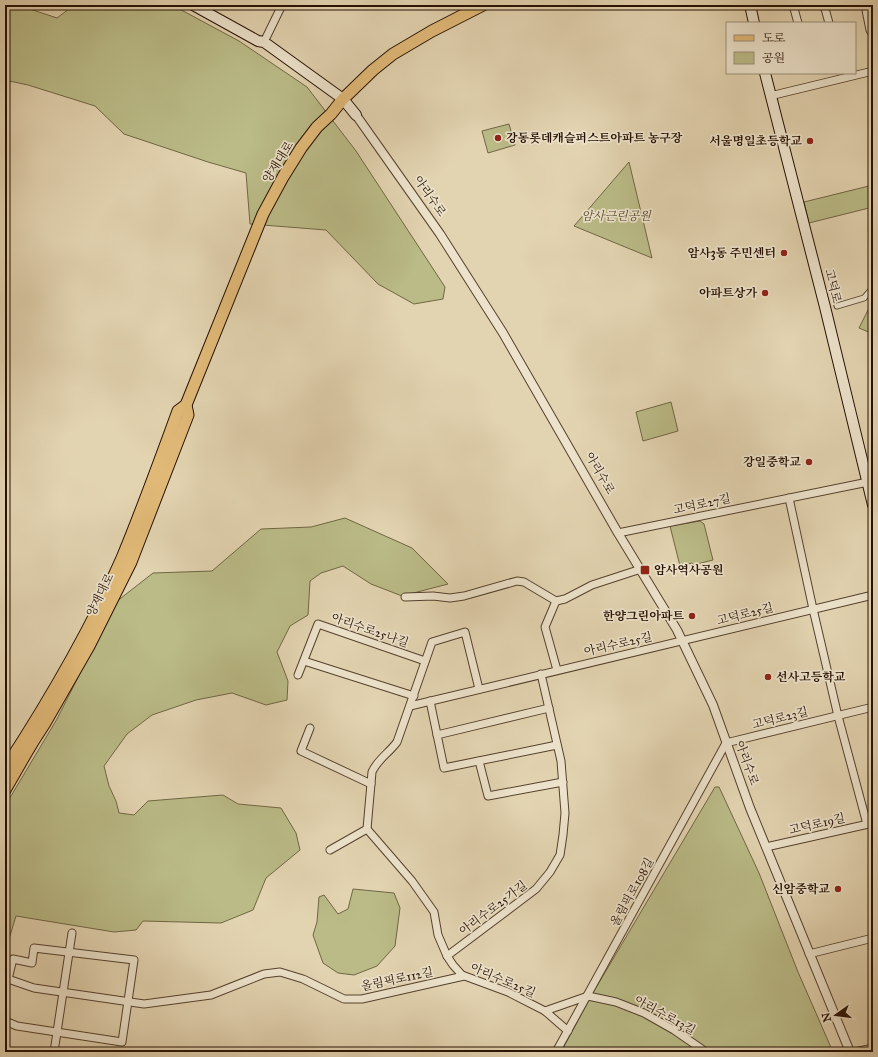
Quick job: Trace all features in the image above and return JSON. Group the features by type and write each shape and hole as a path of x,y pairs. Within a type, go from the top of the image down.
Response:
{"main road":[{"name":"아리수로","path":"193,5 258,41 264,42 343,99 356,115"},
{"name":"양재대로","path":"7,765 36,721 102,600 121,559 178,411 186,405 253,237 269,201 301,148 317,127 332,114 343,99 373,70 393,54 426,34 483,5"},
{"path":"750,5 754,22"},
{"name":"고덕로","path":"765,74 870,482 873,505"},
{"name":"양재대로","path":"5,782 32,743 89,646 131,562 188,415 186,405"},
{"path":"5,790 32,743"}],"street":[{"path":"264,42 282,5"},
{"path":"793,5 798,22"},
{"path":"824,5 829,22"},
{"path":"865,5 870,30 873,35"},
{"path":"856,74 873,71"},
{"path":"770,96 841,76 854,74"},
{"name":"아리수로","path":"356,115 440,234 503,333 618,533 683,640 713,705 766,848 808,954 850,1052"},
{"path":"837,306 864,298 873,288"},
{"name":"고덕로27길","path":"618,533 870,482"},
{"path":"789,498 838,716 870,824"},
{"path":"405,597 433,596 450,598 464,596 517,581 524,582 556,601 565,599 592,585 641,569"},
{"name":"고덕로25길","path":"683,640 873,595"},
{"path":"556,601 545,627 557,670"},
{"name":"아리수로25나길","path":"304,661 318,624 425,661"},
{"path":"330,850 367,830 372,772 375,765 397,742 432,642 465,632 479,689"},
{"name":"아리수로25길","path":"410,706 683,640"},
{"path":"298,675 304,661 414,696"},
{"name":"아리수로25가길","path":"447,956 536,889 550,872 560,855 564,835 565,813 561,761 541,674"},
{"path":"430,701 444,768 557,745"},
{"name":"고덕로23길","path":"726,742 873,707"},
{"path":"437,734 549,708"},
{"path":"310,728 301,751 371,784"},
{"name":"올림픽로108길","path":"556,1052 726,742"},
{"path":"479,761 488,796 563,782"},
{"name":"고덕로19길","path":"766,848 870,824"},
{"name":"아리수로25길","path":"367,830 412,881 434,912 438,936 447,956 453,965 464,976 508,992 545,1011 588,996"},
{"path":"54,1052 72,933"},
{"path":"808,954 873,938"},
{"name":"올림픽로112길","path":"5,1021 17,1026 122,1042 128,1002 134,960 34,948 32,962 13,959 7,979 34,988 128,1002 144,1004 211,995 264,974 280,972 303,979 344,999 362,999 464,976"},
{"name":"아리수로13길","path":"588,996 616,1002 644,1013 674,1030 706,1052"},
{"path":"545,1011 568,1031"},
{"path":"855,1052 873,1048"}],"green space":[{"path":"5,5 23,5 57,18 74,5 172,5 239,41 307,87 356,151 445,287 443,299 414,304 378,284 326,230 250,224 246,173 124,134 95,106 28,85 5,80"},
{"name":"강동롯데캐슬퍼스트아파트 농구장","path":"509,124 515,145 488,153 482,131"},
{"name":"암사근린공원","path":"629,162 652,258 574,226"},
{"path":"873,185 873,207 809,223 804,202"},
{"path":"870,306 873,308 873,327 871,333 859,328"},
{"path":"671,402 678,431 643,441 636,412"},
{"path":"345,518 412,548 448,584 402,596 371,584 343,566 321,573 310,581 308,615 290,626 277,652 288,681 287,700 266,705 232,693 196,700 152,715 127,734 104,766 109,786 116,801 119,813 134,815 148,801 223,795 238,804 281,808 296,833 300,850 266,878 253,910 221,923 143,921 136,930 114,932 16,916 9,939 5,938 5,806 57,719 116,602 153,573 212,571 261,529 311,527"},
{"path":"700,521 704,524 713,560 693,565 692,563 680,566 670,526"},
{"path":"715,787 719,787 759,873 798,972 833,1052 561,1052 594,991"},
{"path":"353,889 394,893 400,908 395,946 377,966 354,975 338,973 323,963 313,935 317,922 319,897 324,895 338,914 348,909"}],"place":[{"name":"강동롯데캐슬퍼스트아파트 농구장","path":"498,138"},
{"name":"서울명일초등학교","path":"810,141"},
{"name":"암사3동 주민센터","path":"784,253"},
{"name":"아파트상가","path":"765,293"},
{"name":"강일중학교","path":"809,462"},
{"name":"암사역사공원","path":"645,570"},
{"name":"한양그린아파트","path":"692,616"},
{"name":"선사고등학교","path":"768,677"},
{"name":"신암중학교","path":"838,889"}]}
